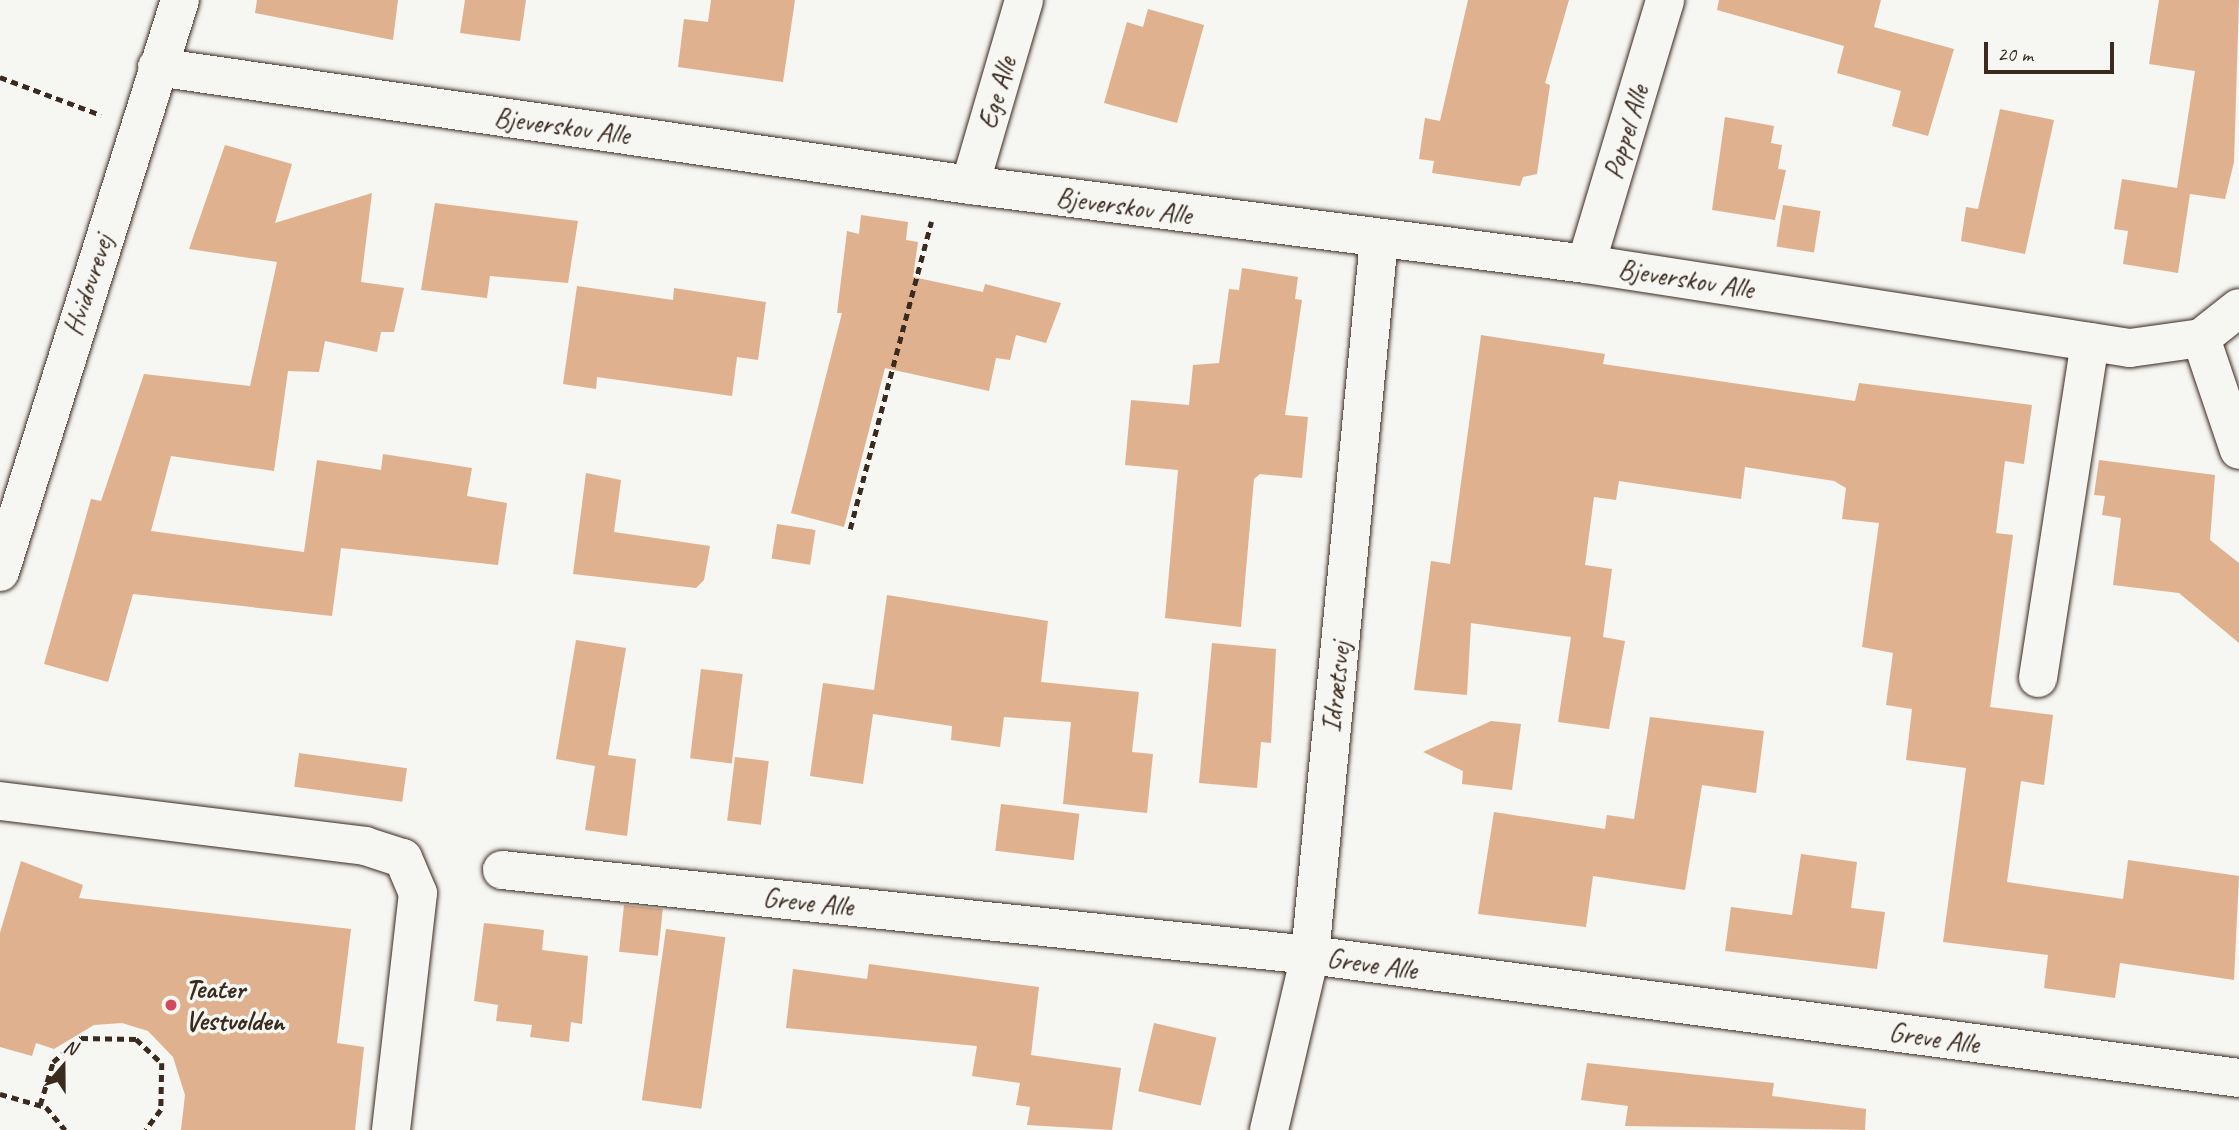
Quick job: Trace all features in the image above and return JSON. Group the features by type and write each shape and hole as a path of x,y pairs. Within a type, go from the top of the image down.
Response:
{"street":[{"name":"Hvidovrevej","path":"0,572 137,128 180,0"},
{"name":"Ege Alle","path":"954,183 1024,0"},
{"name":"Poppel Alle","path":"1586,264 1665,0"},
{"name":"Bjeverskov Alle","path":"157,67 954,183 1379,240 1586,264 2130,348 2202,338"},
{"name":"Idrætsvej","path":"1269,1130 1310,955 1379,240"},
{"path":"2239,308 2202,338 2239,450"},
{"path":"2038,678 2090,342"},
{"path":"0,801 365,846 403,858 418,893 391,1130"},
{"name":"Greve Alle","path":"502,870 1310,955 2239,1078"}],"path":[{"path":"0,77 137,128"},
{"path":"850,529 929,235 954,183"},
{"path":"40,1105 53,1062 81,1038 136,1039 162,1063 160,1110 146,1130"},
{"path":"0,1094 40,1105 65,1130"}],"building":[{"path":"257,0 398,0 393,40 255,13"},
{"path":"465,0 526,0 520,41 460,33"},
{"path":"711,0 795,0 783,82 678,67 684,19 708,22"},
{"path":"1468,0 1569,0 1545,83 1550,85 1537,174 1523,177 1520,186 1432,173 1434,161 1419,159 1425,118 1440,121"},
{"path":"1719,0 1881,0 1874,27 1954,49 1928,136 1892,126 1901,91 1837,73 1844,46 1717,10"},
{"path":"2159,0 2239,0 2234,162 2225,199 2190,194 2178,273 2123,264 2128,231 2114,229 2122,179 2177,188 2195,71 2149,64"},
{"path":"1148,9 1204,25 1177,123 1104,103 1127,22 1143,27"},
{"path":"2000,109 2054,120 2025,254 1961,241 1966,207 1978,209"},
{"path":"1725,117 1774,126 1771,143 1782,145 1778,169 1786,170 1775,220 1712,210"},
{"path":"225,145 292,164 275,223 372,193 361,282 404,288 394,332 381,332 377,352 325,341 319,372 288,371 274,471 171,456 151,531 304,552 317,460 381,470 383,454 472,468 467,496 507,503 498,565 341,548 332,616 133,594 108,682 44,664 91,499 101,501 144,374 250,386 277,262 189,249"},
{"path":"435,203 578,221 568,283 490,276 487,298 421,290"},
{"path":"1783,205 1821,211 1814,252 1776,246"},
{"path":"861,215 908,222 906,240 918,242 913,277 983,292 985,284 1061,303 1046,343 1016,335 1010,360 996,358 989,391 885,368 844,527 791,513 842,313 837,313 847,231 859,234"},
{"path":"1242,268 1298,277 1295,299 1302,300 1285,415 1308,417 1302,478 1260,474 1254,479 1241,627 1165,618 1178,470 1125,465 1131,400 1189,405 1193,365 1219,363 1229,289 1239,290"},
{"path":"577,286 673,300 674,288 766,302 758,360 737,357 732,396 597,377 596,389 563,384"},
{"path":"1481,335 1605,354 1603,364 1855,401 1859,383 2032,405 2024,464 2005,461 1996,533 2013,535 1990,707 2053,715 2044,785 2021,781 2007,882 2123,899 2128,860 2239,876 2234,980 2120,963 2115,998 2044,988 2048,955 1943,942 1966,768 1906,760 1912,709 1886,705 1893,653 1862,647 1879,523 1842,519 1846,488 1834,481 1745,467 1741,499 1619,481 1616,500 1594,497 1585,565 1612,569 1603,637 1625,641 1609,729 1558,722 1571,637 1471,623 1467,695 1414,690 1431,561 1450,564"},
{"path":"2099,460 2215,475 2210,540 2239,563 2239,643 2179,593 2113,585 2121,518 2102,515 2105,496 2094,495"},
{"path":"586,473 621,480 614,532 710,546 704,580 696,588 573,574"},
{"path":"777,524 816,530 810,565 772,559"},
{"path":"887,595 1048,621 1041,682 1139,692 1132,752 1153,754 1147,813 1063,804 1071,722 1004,717 1000,747 951,740 952,726 873,714 863,784 810,776 823,683 874,690"},
{"path":"576,640 626,648 608,755 636,759 627,836 585,830 595,766 556,759"},
{"path":"1212,643 1276,649 1271,743 1261,742 1257,788 1199,783"},
{"path":"701,669 743,674 732,763 690,758"},
{"path":"1650,717 1764,731 1756,793 1702,785 1685,890 1593,876 1586,927 1478,914 1494,812 1605,829 1607,815 1634,819"},
{"path":"1491,721 1521,724 1512,790 1462,784 1463,771 1423,752"},
{"path":"299,753 407,768 402,802 294,787"},
{"path":"735,757 769,761 761,825 727,821"},
{"path":"1001,804 1079,814 1074,860 995,851"},
{"path":"1801,854 1857,862 1851,908 1885,912 1877,969 1725,951 1731,907 1792,915"},
{"name":"Teater Vestvolden","path":"21,861 83,885 79,898 351,929 337,1043 364,1047 355,1130 181,1130 185,1095 173,1057 148,1031 122,1023 94,1025 54,1049 36,1043 32,1056 0,1047 0,933"},
{"path":"624,905 663,909 658,956 619,952"},
{"path":"484,923 544,930 542,950 588,956 582,1024 571,1022 569,1042 530,1037 532,1025 496,1021 498,1005 474,1001"},
{"path":"666,929 725,937 701,1109 642,1100"},
{"path":"869,964 1039,987 1031,1055 1121,1068 1112,1130 1027,1125 1030,1107 1016,1105 1020,1083 972,1076 977,1046 786,1028 793,969 867,979"},
{"path":"1154,1023 1216,1037 1201,1106 1138,1091"},
{"path":"1587,1063 1774,1083 1772,1096 1866,1109 1865,1130 1625,1126 1628,1106 1581,1100"}],"place":[{"name":"Teater Vestvolden","path":"171,1005"}]}
